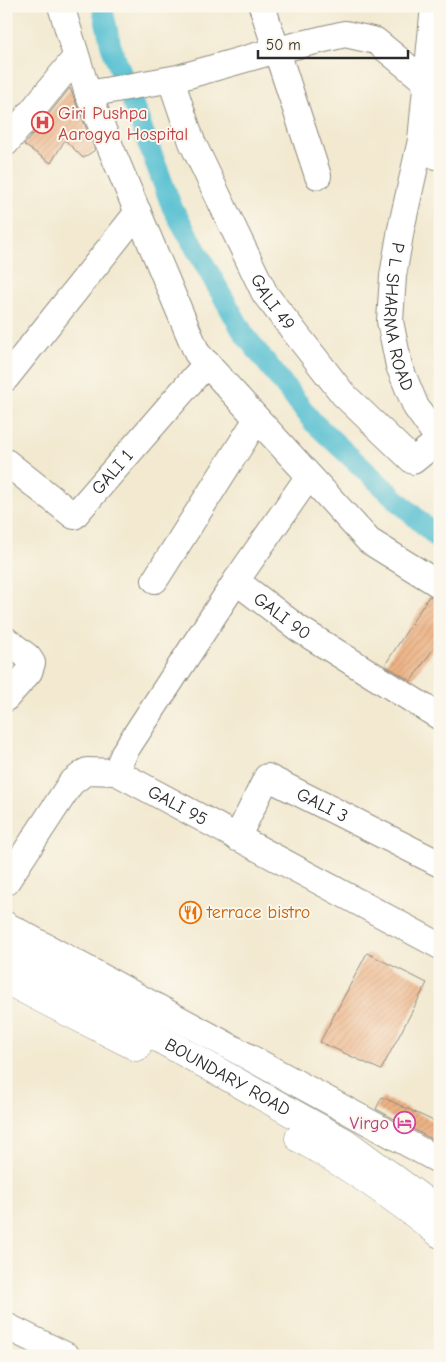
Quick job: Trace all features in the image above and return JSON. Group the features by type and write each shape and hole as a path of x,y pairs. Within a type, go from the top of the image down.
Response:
{"main road":[{"name":"BOUNDARY ROAD","path":"6,953 346,1143 422,1204 440,1234"},
{"name":"BOUNDARY ROAD","path":"6,980 143,1050 320,1150 440,1212"}],"street":[{"path":"60,6 76,57 197,353 369,541 440,585"},
{"path":"262,6 318,176"},
{"name":"P L SHARMA ROAD","path":"434,6 426,82 430,149 401,230 393,276 390,321 399,366 416,406 439,440"},
{"path":"91,94 171,80 277,50 345,34 376,40 426,82"},
{"path":"6,143 76,57"},
{"name":"GALI 49","path":"171,80 192,142 265,294 343,394 413,461 439,440"},
{"path":"6,378 138,212"},
{"name":"GALI 1","path":"6,462 74,516 207,363"},
{"path":"155,580 257,419"},
{"name":"GALI 90","path":"309,476 236,581 298,629 440,717"},
{"path":"6,882 71,784 87,771 116,772 125,752 236,581"},
{"path":"6,640 28,657 32,664 29,672 6,698"},
{"name":"GALI 95","path":"116,772 440,946"},
{"name":"GALI 3","path":"237,838 267,776 440,864"},
{"path":"6,925 437,1153"},
{"path":"6,1326 67,1356"}],"building":[{"path":"70,88 95,150 83,158 65,140 51,163 24,145"},
{"path":"429,596 440,600 440,639 411,681 385,665"},
{"path":"367,953 427,983 381,1070 320,1042"},
{"path":"382,1097 440,1124 433,1140 376,1109"}],"waterway":[{"path":"102,6 111,46 172,207 244,334 313,422 440,540"}],"place":[{"name":"Giri Pushpa Aarogya Hospital","path":"42,123"},
{"name":"terrace bistro","path":"191,912"},
{"name":"Virgo","path":"405,1123"}]}
